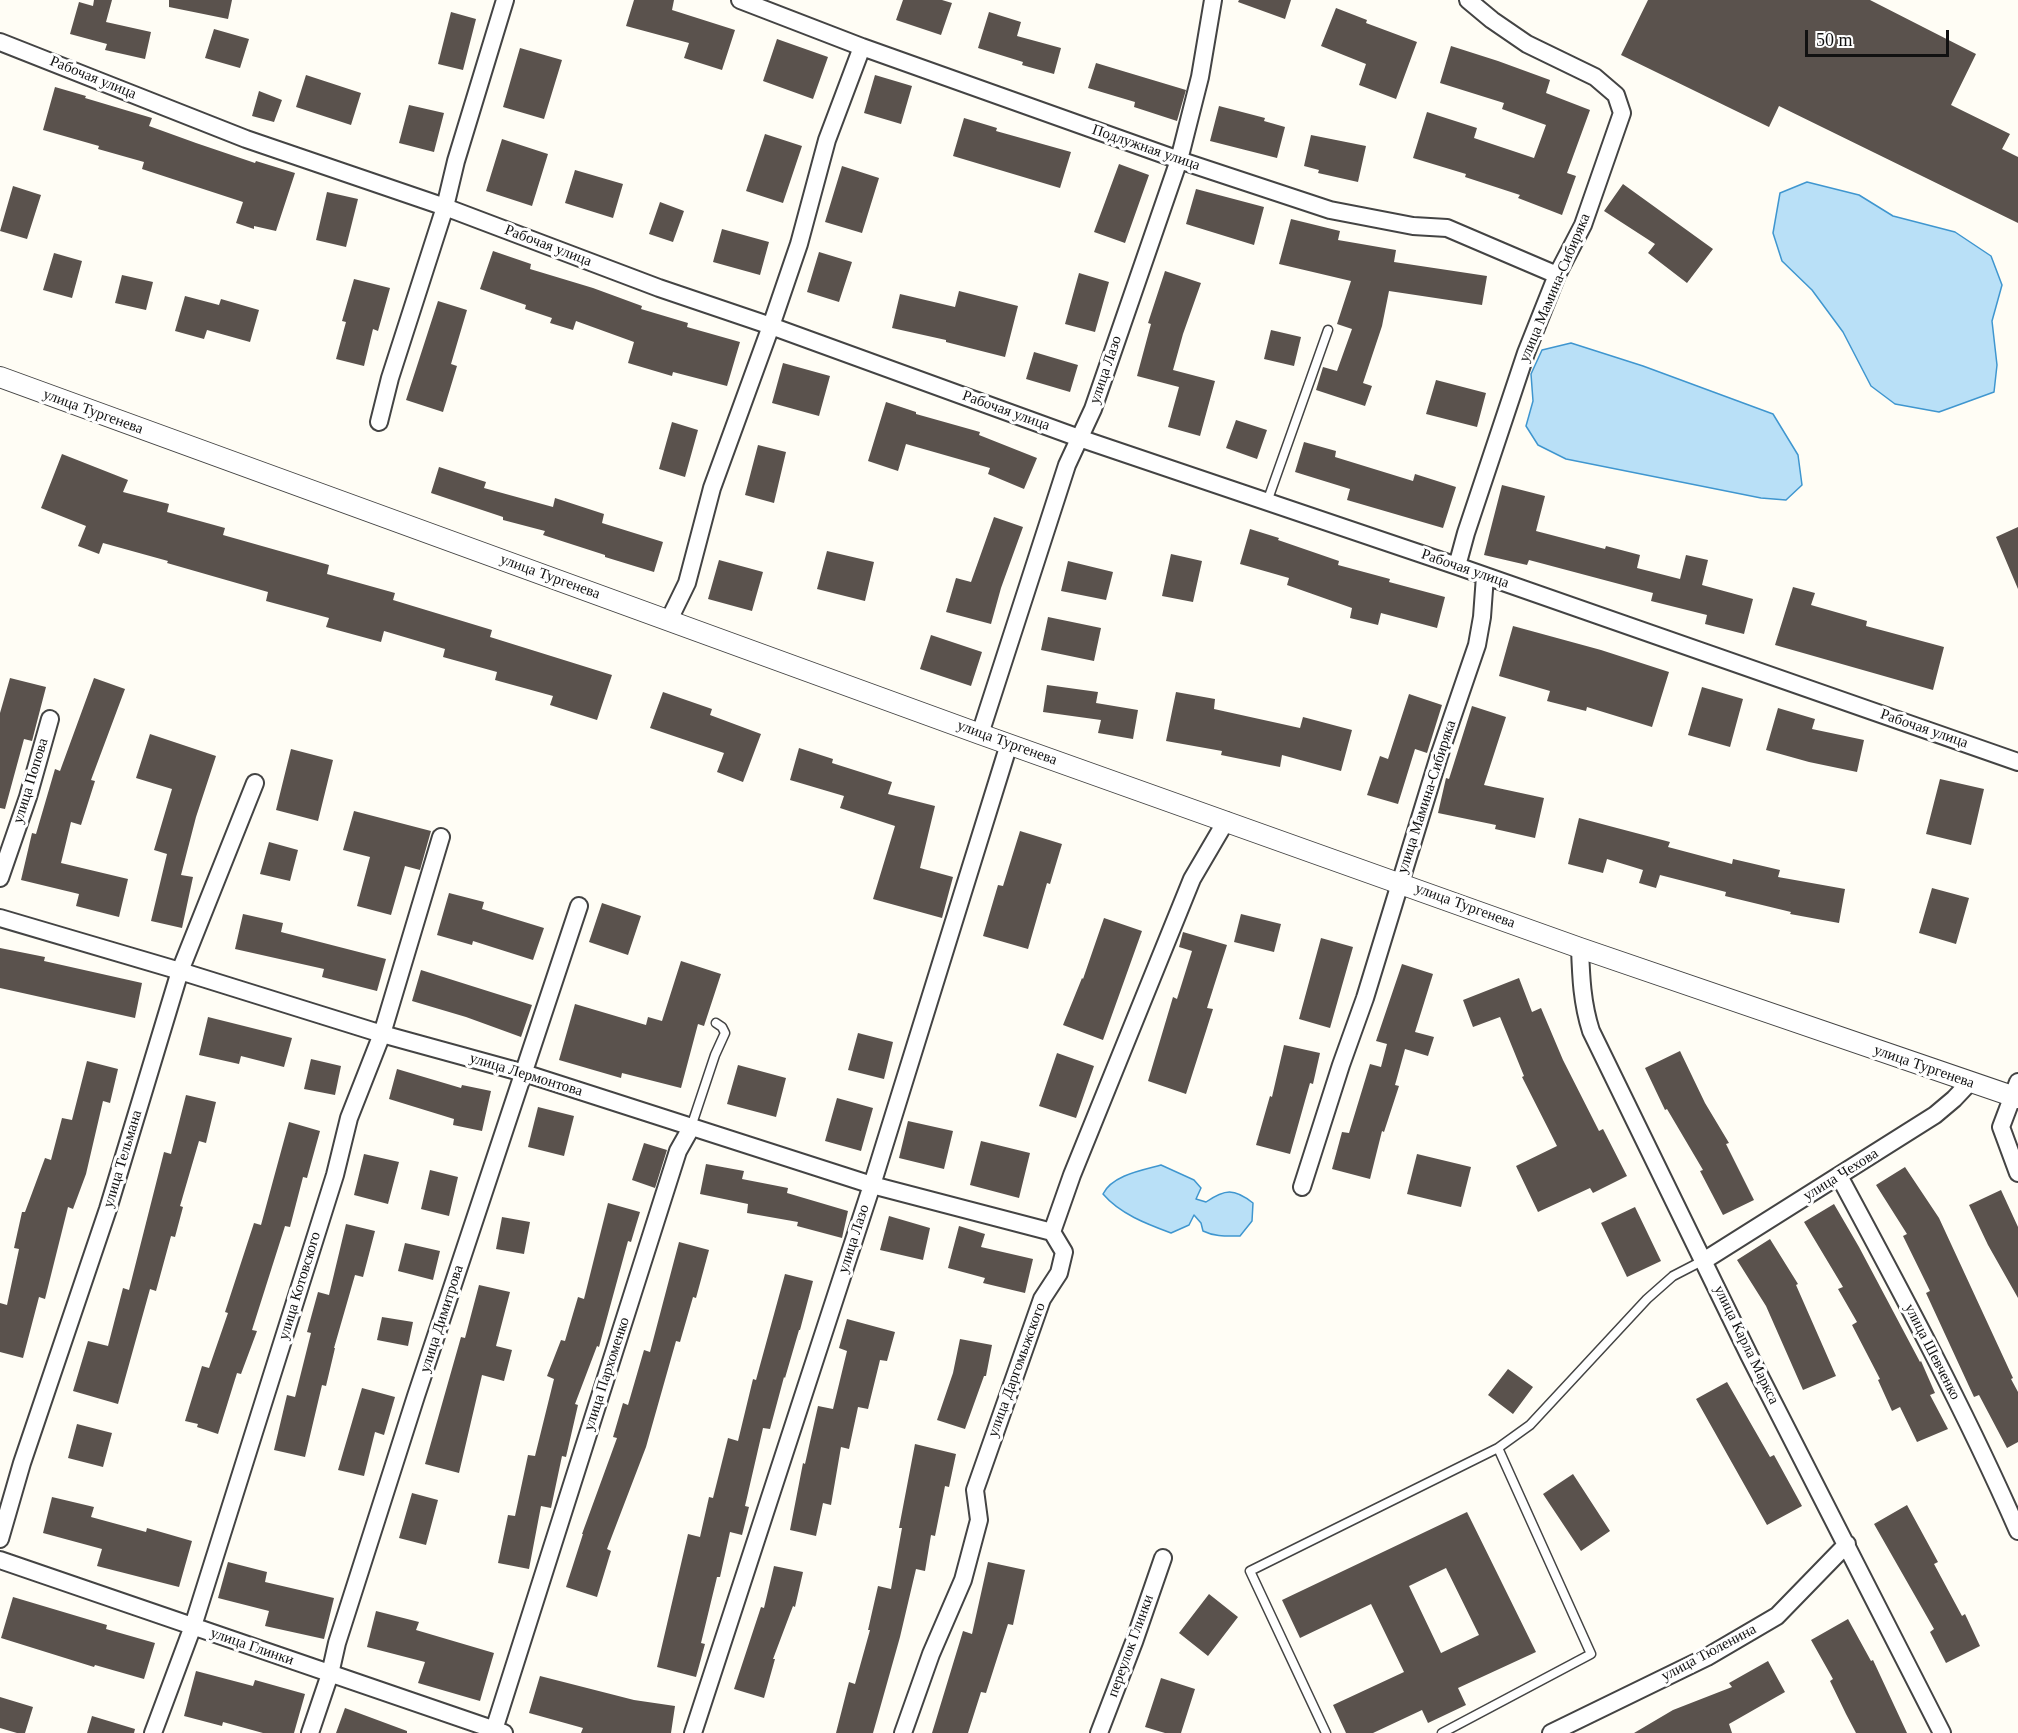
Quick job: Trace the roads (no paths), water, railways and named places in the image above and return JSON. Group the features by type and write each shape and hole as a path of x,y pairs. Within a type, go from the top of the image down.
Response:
{"street":[{"path":"379,422 390,378 445,207 456,161 505,0"},
{"name":"Подлужная улица","path":"740,0 862,47 1179,160 1330,210 1413,226 1447,228 1557,274"},
{"name":"улица Лазо","path":"980,734 1067,465 1093,409 1179,160 1200,77 1213,0"},
{"name":"улица Мамина-Сибиряка","path":"1457,566 1526,353 1557,274 1583,225 1622,113 1616,96 1595,77 1527,44 1468,0"},
{"name":"Рабочая улица","path":"0,42 246,139 445,207 659,288 771,326 1079,438 1457,566 2018,762"},
{"path":"669,620 687,583 712,488 799,244 827,140 862,47"},
{"name":"улица Тургенева","path":"0,377 980,734 1580,948 1970,1082 2016,1092"},
{"name":"улица Мамина-Сибиряка","path":"1302,1187 1365,998 1476,645 1482,617 1485,576"},
{"name":"улица Попова","path":"0,878 28,797 50,718"},
{"name":"улица Лазо","path":"693,1733 872,1185 1009,744"},
{"name":"улица Тельмана","path":"0,1539 22,1463 108,1209 180,971 255,783"},
{"path":"1052,1232 1192,879 1226,821"},
{"name":"улица Котовского","path":"153,1733 193,1626 331,1186 349,1118 382,1034 441,837"},
{"name":"улица Димитрова","path":"310,1733 409,1418 579,906"},
{"name":"улица Лермонтова","path":"0,918 382,1034 524,1073 872,1185 1052,1232"},
{"name":"улица Карла Маркса","path":"1580,948 1581,987 1591,1031 1749,1355 1942,1733"},
{"name":"улица Чехова","path":"1704,1260 1935,1115 1970,1082"},
{"path":"2016,1092 2001,1127 2018,1173"},
{"name":"улица Пархоменко","path":"498,1732 678,1151 691,1128"},
{"name":"улица Шевченко","path":"1839,1176 1986,1458 2018,1531"},
{"name":"улица Даргомыжского","path":"903,1733 931,1654 963,1580 979,1520 975,1490 1042,1299 1059,1274 1064,1252 1052,1232"},
{"name":"улица Тюленина","path":"1551,1733 1707,1657 1777,1616 1847,1544"},
{"name":"переулок Глинки","path":"1099,1733 1163,1558"},
{"name":"улица Глинки","path":"0,1560 498,1732"}],"lane":[{"path":"1267,502 1328,330"},
{"name":"улица Пархоменко","path":"691,1128 715,1055 725,1033 716,1023"},
{"path":"1326,1733 1250,1571 1498,1448 1530,1425 1647,1299 1673,1276 1704,1260"},
{"path":"1442,1733 1591,1654 1498,1448"}],"water":[{"path":"1807,182 1859,195 1893,216 1955,232 1991,256 2002,285 1992,321 1997,365 1994,392 1939,412 1895,404 1871,386 1843,332 1812,290 1782,261 1773,233 1780,193"},
{"path":"1571,343 1643,366 1773,414 1798,455 1802,485 1786,500 1761,498 1566,459 1538,445 1526,426 1533,401 1531,374 1542,350"},
{"path":"1161,1165 1194,1180 1201,1188 1196,1199 1206,1202 1230,1192 1246,1198 1253,1203 1252,1221 1240,1236 1221,1236 1203,1231 1201,1223 1194,1215 1189,1225 1171,1233 1126,1213 1103,1194 1113,1182 1121,1178"}]}
